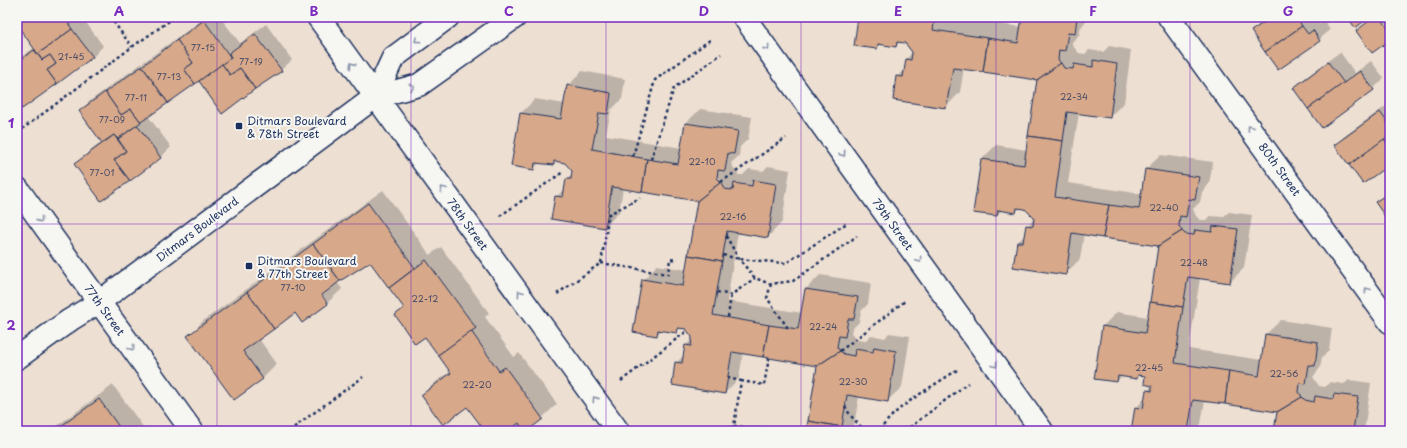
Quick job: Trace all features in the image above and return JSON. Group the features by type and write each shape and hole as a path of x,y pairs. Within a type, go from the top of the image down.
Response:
{"street":[{"name":"78th Street","path":"318,17 618,431"},
{"name":"Ditmars Boulevard","path":"375,97 393,58 448,17"},
{"name":"Ditmars Boulevard","path":"17,358 70,320 99,302 375,97 419,85 515,17"},
{"name":"79th Street","path":"744,17 1042,431"},
{"name":"80th Street","path":"1169,17 1390,322"},
{"name":"77th Street","path":"17,188 192,431"}],"path":[{"path":"110,17 132,47"},
{"path":"17,134 132,47 175,17"},
{"path":"633,156 655,80 710,40"},
{"path":"651,159 674,88 722,54"},
{"path":"721,182 786,138"},
{"path":"500,216 563,172"},
{"path":"601,263 609,214 640,198"},
{"path":"722,255 739,259 786,263 847,223"},
{"path":"726,236 739,259 755,278 771,283 793,281 857,236"},
{"path":"557,294 601,263 668,274 670,259 677,260"},
{"path":"717,292 731,294 755,278"},
{"path":"771,283 767,298 788,328"},
{"path":"728,317 731,294"},
{"path":"840,351 905,301"},
{"path":"621,381 687,331"},
{"path":"728,378 764,385 769,358"},
{"path":"880,431 884,424 905,406 957,370"},
{"path":"289,431 363,377"},
{"path":"734,426 741,381"},
{"path":"905,431 968,383"},
{"path":"845,406 850,415 866,431"},
{"path":"726,431 734,426 776,431"}],"building":[{"path":"17,17 64,17 72,29 38,54 17,25"},
{"path":"858,17 935,17 933,30 988,38 983,72 953,68 946,108 893,100 896,76 903,77 906,59 911,60 912,52 905,43 897,42 896,47 878,44 877,49 854,46"},
{"path":"1022,17 1077,17 1075,34 1068,33 1065,51 1059,50 1058,60 1061,63 1037,80 983,72 988,38 1018,43"},
{"path":"1272,17 1296,17 1302,26 1265,52 1251,31"},
{"path":"1348,17 1370,17 1355,28"},
{"path":"1374,17 1380,17 1390,31 1390,40 1372,53 1356,31"},
{"path":"204,20 231,58 195,84 184,69 193,63 177,40"},
{"path":"1302,26 1308,34 1313,30 1320,41 1278,70 1265,52"},
{"path":"72,29 93,57 57,84 47,70 56,64 50,55 42,60 38,54"},
{"path":"255,34 282,71 255,89 240,68 230,75 222,64 231,58 229,53"},
{"path":"177,40 193,63 184,69 195,84 168,103 142,66"},
{"path":"34,50 42,60 50,55 56,64 47,70 57,84 22,109 17,101 17,62"},
{"path":"1093,60 1117,64 1110,118 1067,112 1063,141 1028,136 1037,80 1061,63 1064,68 1073,69 1074,64 1093,67"},
{"path":"1328,62 1344,83 1308,109 1293,88"},
{"path":"222,64 230,75 240,68 255,89 222,114 199,81"},
{"path":"142,66 168,103 141,122 131,109 121,115 105,92"},
{"path":"1360,71 1374,90 1322,128 1308,109"},
{"path":"567,85 611,93 608,114 599,113 592,149 647,159 642,192 612,187 605,228 551,219 555,196 563,197 566,179 571,179 572,171 565,163 554,161 554,165 535,163 534,170 511,166 520,113 561,119"},
{"path":"105,92 121,115 131,109 141,122 118,139 114,135 102,143 79,111"},
{"path":"1380,112 1390,126 1390,135 1349,165 1334,145"},
{"path":"685,123 738,131 734,154 728,153 725,171 718,170 717,178 721,182 697,201 642,192 647,159 678,164"},
{"path":"137,125 161,158 130,181 114,160 126,151 118,139"},
{"path":"114,135 126,151 114,160 130,181 101,201 74,164"},
{"path":"1028,136 1063,141 1055,197 1109,205 1103,238 1072,233 1066,275 1013,267 1017,242 1023,242 1026,225 1033,226 1034,218 1025,209 1017,208 1016,213 998,210 997,216 973,213 981,159 1024,165"},
{"path":"1384,139 1390,147 1390,164 1363,184 1349,165"},
{"path":"1145,169 1199,177 1195,200 1189,199 1186,217 1180,216 1179,226 1182,231 1158,246 1103,238 1109,205 1139,209"},
{"path":"753,180 776,184 768,238 727,231 722,261 688,255 697,201 721,182 724,189 733,190 734,183 752,186"},
{"path":"1390,192 1390,221 1389,222 1375,202"},
{"path":"368,203 415,268 389,288 370,262 340,281 313,244"},
{"path":"1213,226 1238,229 1230,283 1188,277 1183,307 1150,302 1158,246 1182,231 1185,234 1194,235 1195,230 1212,232"},
{"path":"313,244 340,281 322,295 328,304 302,323 295,313 274,329 247,292"},
{"path":"688,255 722,261 713,315 769,325 763,357 732,352 725,394 672,385 675,362 682,363 685,345 691,346 692,337 686,329 678,328 677,333 658,330 657,336 633,332 642,279 683,286"},
{"path":"426,260 476,328 438,355 425,337 415,344 395,315 404,308 389,288"},
{"path":"805,289 858,297 854,319 848,319 845,337 839,336 837,347 840,351 817,366 763,357 769,325 798,329"},
{"path":"247,292 274,329 243,351 263,379 234,400 187,336"},
{"path":"1150,302 1183,307 1175,363 1229,371 1225,404 1193,400 1188,431 1131,431 1135,407 1143,409 1146,390 1152,391 1152,386 1144,384 1145,376 1138,375 1137,379 1118,376 1117,382 1094,379 1102,326 1145,333"},
{"path":"471,331 499,371 505,367 543,419 527,431 524,431 519,423 508,431 485,431 467,407 443,425 421,395 451,373 438,355"},
{"path":"1265,334 1318,342 1315,366 1309,365 1306,384 1300,383 1299,392 1302,397 1277,412 1225,404 1229,371 1259,376"},
{"path":"874,347 896,351 888,402 847,395 842,427 808,421 817,366 840,351 844,354 854,356 855,349 873,352"},
{"path":"1334,394 1358,397 1353,431 1274,431 1277,412 1302,397 1305,400 1314,402 1315,396 1333,399"},
{"path":"99,399 122,431 54,431"},
{"path":"808,421 842,427 841,431 806,431"}],"place":[{"name":"Ditmars Boulevard & 78th Street","path":"239,126"},
{"name":"Ditmars Boulevard & 77th Street","path":"249,266"}]}
